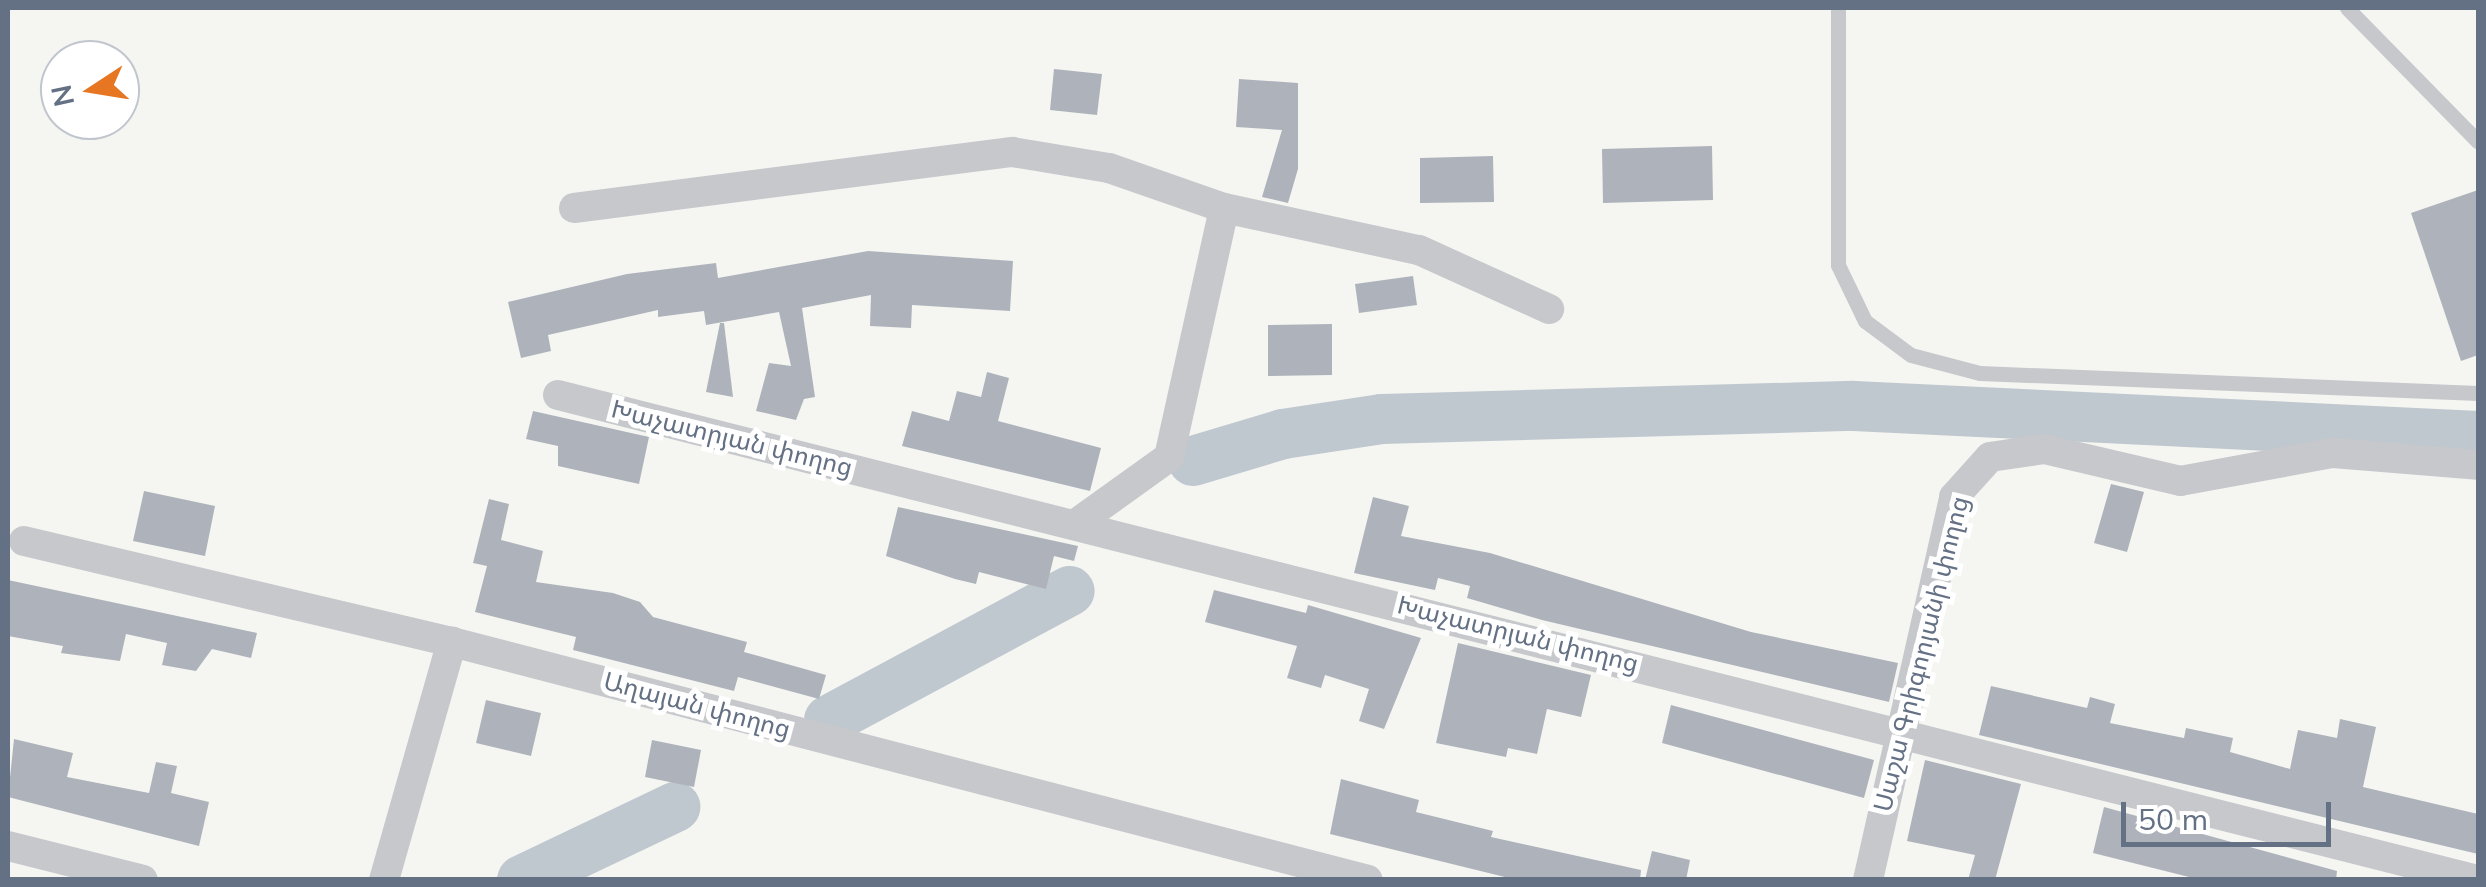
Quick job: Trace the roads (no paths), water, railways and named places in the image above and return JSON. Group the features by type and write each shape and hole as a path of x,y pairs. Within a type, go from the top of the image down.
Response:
{"street":[{"path":"574,208 1012,152 1108,168 1224,208 1419,250 1549,309"},
{"path":"1077,523 1169,457 1224,208"},
{"name":"Խաչատրյան փողոց","path":"558,395 1903,730 2477,880"},
{"name":"Սաշա Գրիգորյանի փողոց","path":"1868,880 1954,497 1990,456 2044,449 2180,481 2333,453 2478,465"},
{"name":"Աղայան փողոց","path":"24,541 452,642 1368,880"},
{"path":"384,880 452,642"},
{"path":"8,846 143,880"}],"lane":[{"path":"1838,8 1838,265 1865,321 1911,355 1980,373 2478,393"},
{"path":"2347,8 2478,142"}],"waterway":[{"path":"1193,461 1283,434 1382,419 1854,406 2478,436"},
{"path":"829,720 1070,591"},
{"path":"522,880 675,807"}]}
